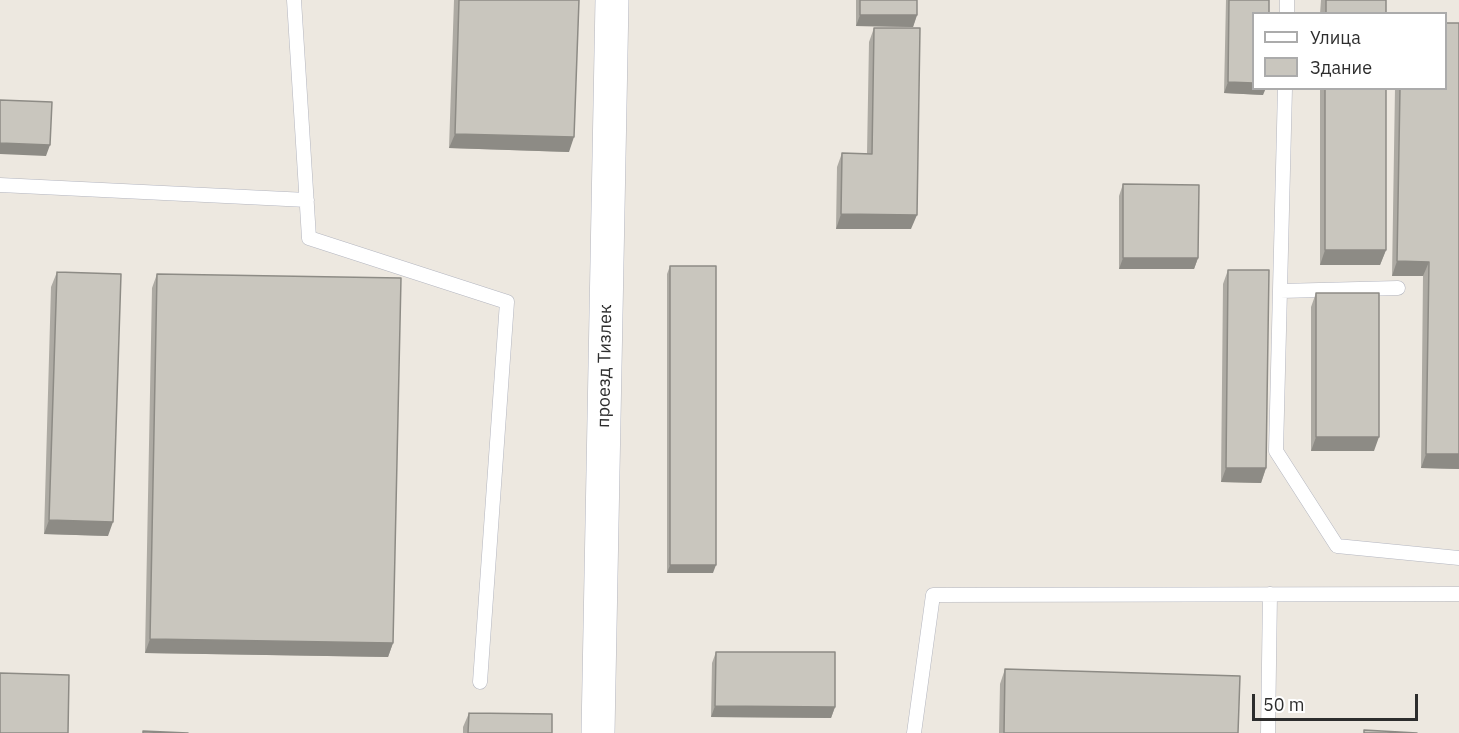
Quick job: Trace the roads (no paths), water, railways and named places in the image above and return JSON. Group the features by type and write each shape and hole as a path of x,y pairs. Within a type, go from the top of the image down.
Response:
{"street":[{"name":"проезд Тизлек","path":"598,733 612,0"}],"lane":[{"path":"294,0 309,238 507,302 480,682"},
{"path":"1285,90 1276,451 1337,546 1459,558"},
{"path":"0,185 307,200"},
{"path":"1280,291 1398,288"},
{"path":"1268,733 1270,594"},
{"path":"914,733 933,595 1459,594"}]}
